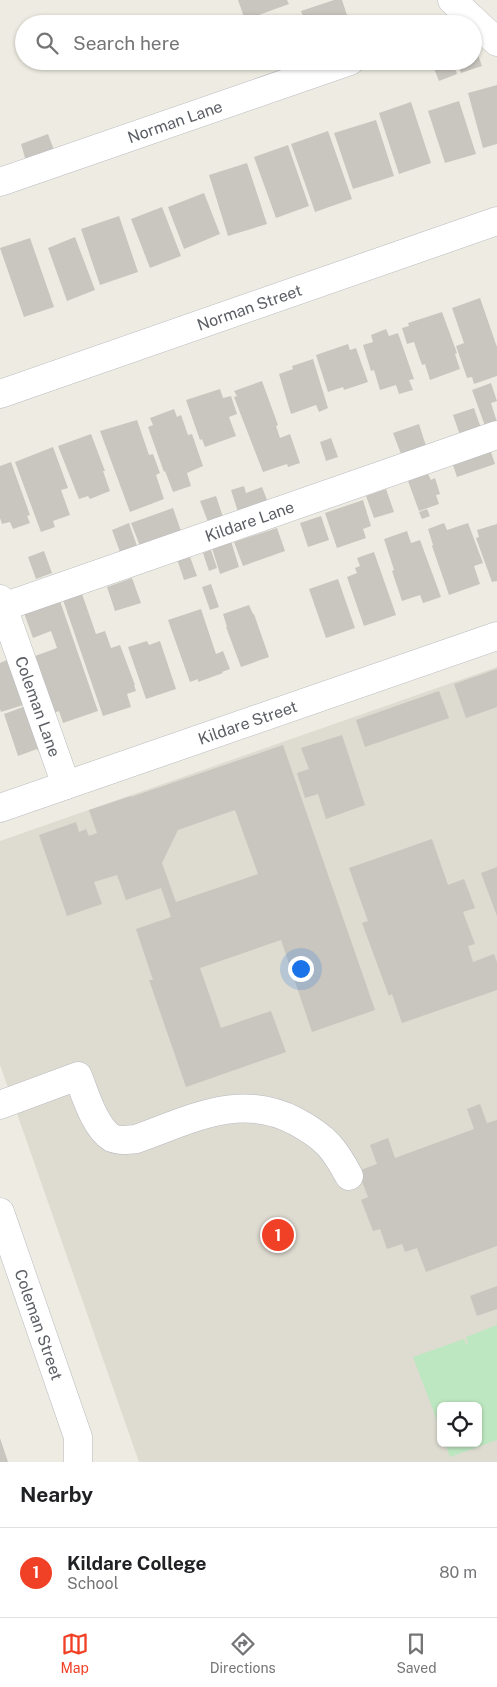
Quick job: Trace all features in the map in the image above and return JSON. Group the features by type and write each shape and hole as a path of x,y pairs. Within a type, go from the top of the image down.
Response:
{"street":[{"path":"452,0 461,15"},
{"path":"482,32 497,42"},
{"name":"Norman Lane","path":"0,182 324,70"},
{"name":"Norman Street","path":"0,394 497,221"},
{"name":"Kildare Lane","path":"1,603 497,435"},
{"name":"Coleman Lane","path":"1,603 66,785"},
{"name":"Kildare Street","path":"0,808 497,636"},
{"path":"0,1105 78,1076 98,1124 113,1138 122,1140 136,1139 218,1110 240,1107 257,1108 282,1114 310,1130 335,1152 349,1176"},
{"name":"Coleman Street","path":"0,1212 78,1450 99,1462"}],"shaded area":[{"path":"497,667 497,1462 139,1462 0,1065 0,841"}],"green space":[{"path":"497,1325 497,1440 482,1445 482,1402 437,1402 437,1420 413,1357 464,1339 466,1344 468,1344 466,1337"},
{"path":"446,1447 478,1447 450,1457"}],"building":[{"path":"238,0 287,0 289,4 259,15 243,15"},
{"path":"334,0 342,0 347,15 303,15 301,11"},
{"path":"435,70 455,70 457,74 439,81"},
{"path":"497,85 497,144 483,148 468,93"},
{"path":"459,101 476,154 445,163 428,111"},
{"path":"411,102 431,163 399,174 379,113"},
{"path":"376,120 394,176 353,189 334,133"},
{"path":"328,131 352,199 315,212 291,144"},
{"path":"48,134 54,150 26,161 21,144"},
{"path":"288,145 309,206 276,218 254,157"},
{"path":"247,163 267,224 228,236 209,175"},
{"path":"204,193 220,234 184,249 168,207"},
{"path":"162,207 181,256 150,268 131,219"},
{"path":"119,216 138,272 100,285 81,229"},
{"path":"75,237 95,290 67,301 48,248"},
{"path":"30,238 54,307 24,317 0,248"},
{"path":"480,298 497,347 497,376 474,384 472,377 467,378 456,346 464,343 452,308"},
{"path":"442,312 457,353 455,354 460,369 430,380 425,364 422,365 414,342 407,344 402,328 409,326 408,323"},
{"path":"386,329 389,336 398,333 414,379 409,380 413,390 399,394 396,385 380,390 374,370 371,371 363,345 373,342 371,335"},
{"path":"348,344 350,350 356,348 368,382 344,390 343,387 328,392 316,355"},
{"path":"313,359 328,408 319,412 316,405 291,414 279,374 293,369 292,366"},
{"path":"262,381 278,425 276,426 280,438 290,434 300,463 288,467 287,464 263,472 234,397 237,396 234,391"},
{"path":"491,383 497,401 491,403 497,422 485,426 472,390"},
{"path":"220,389 223,398 231,396 237,414 229,417 236,436 205,447 202,439 200,440 186,400"},
{"path":"474,408 481,428 460,435 453,415"},
{"path":"174,409 177,417 181,415 188,435 192,434 203,466 187,473 191,486 173,492 148,427 153,425 150,418"},
{"path":"137,420 149,455 153,454 160,473 156,475 164,499 130,512 100,431"},
{"path":"419,424 426,446 401,454 393,433"},
{"path":"91,434 105,471 103,471 110,491 90,499 88,496 79,499 58,446"},
{"path":"331,438 338,457 326,461 320,442"},
{"path":"53,447 68,488 61,490 70,515 53,521 55,527 41,532 15,462"},
{"path":"490,449 495,464 457,477 452,462"},
{"path":"11,462 30,515 27,516 30,523 13,529 10,522 2,524 0,518 0,466"},
{"path":"428,474 431,480 435,478 440,494 436,495 439,504 419,511 408,481"},
{"path":"244,486 246,493 262,487 269,505 239,515 231,490"},
{"path":"386,489 394,512 374,518 366,496"},
{"path":"216,496 223,517 208,522 200,501"},
{"path":"363,500 371,526 363,529 366,538 337,548 325,513"},
{"path":"173,508 181,531 140,546 131,523"},
{"path":"427,509 430,516 422,519 419,512"},
{"path":"321,516 329,540 308,547 300,523"},
{"path":"129,523 137,546 120,552 112,530"},
{"path":"444,523 447,530 468,523 483,563 474,566 480,584 449,595 428,529"},
{"path":"497,524 497,581 492,582 476,538 479,537 477,530"},
{"path":"277,528 285,551 243,566 234,542"},
{"path":"407,531 411,543 420,540 441,597 423,603 420,595 402,601 384,539"},
{"path":"231,541 239,567 220,574 212,548"},
{"path":"211,550 217,568 209,571 203,553"},
{"path":"44,551 52,573 36,579 28,557"},
{"path":"374,552 396,615 364,626 347,577 357,573 355,568 360,566 357,558"},
{"path":"189,554 197,576 184,580 177,559"},
{"path":"132,578 141,603 115,611 107,587"},
{"path":"338,579 355,628 326,638 309,589"},
{"path":"211,584 219,607 210,610 202,587"},
{"path":"82,594 96,634 105,631 111,648 120,645 135,685 136,691 127,694 131,707 103,716 63,600"},
{"path":"60,601 98,711 63,723 59,711 54,713 35,656 57,648 51,631 33,638 24,613"},
{"path":"249,605 269,657 241,667 223,614"},
{"path":"201,609 216,654 223,651 230,669 198,682 198,679 190,682 168,620"},
{"path":"147,641 149,645 160,641 176,689 146,699 128,647"},
{"path":"7,660 23,705 1,712 0,663"},
{"path":"497,669 497,707 466,718 454,684"},
{"path":"439,691 449,718 365,747 356,720"},
{"path":"26,706 41,749 18,756 4,714"},
{"path":"342,735 365,805 326,819 318,794 305,798 297,773 309,769 301,748"},
{"path":"283,745 375,1010 312,1032 281,940 200,968 221,1028 271,1011 286,1052 186,1087 149,980 153,980 136,929 171,917 161,888 126,900 117,875 94,882 102,904 67,916 39,835 76,822 79,832 86,829 89,836 97,833 89,810","holes":["235,810 258,874 176,902 162,863 178,830"]},
{"path":"432,839 448,885 464,879 475,908 463,912 475,944 468,946 473,962 494,954 497,962 497,990 402,1023 392,994 389,996 362,923 368,921 349,868"},
{"path":"497,867 497,916 481,873"},
{"path":"480,1104 487,1123 497,1120 497,1246 426,1272 417,1248 405,1252 402,1244 387,1249 380,1229 373,1231 361,1200 368,1197 358,1171 377,1164 370,1145 388,1138 395,1158 474,1129 467,1109"},
{"path":"497,1286 497,1309 477,1316 470,1296"},
{"path":"0,1438 8,1462 0,1462"}],"place":[{"name":"Kildare College","path":"278,1235"}]}
